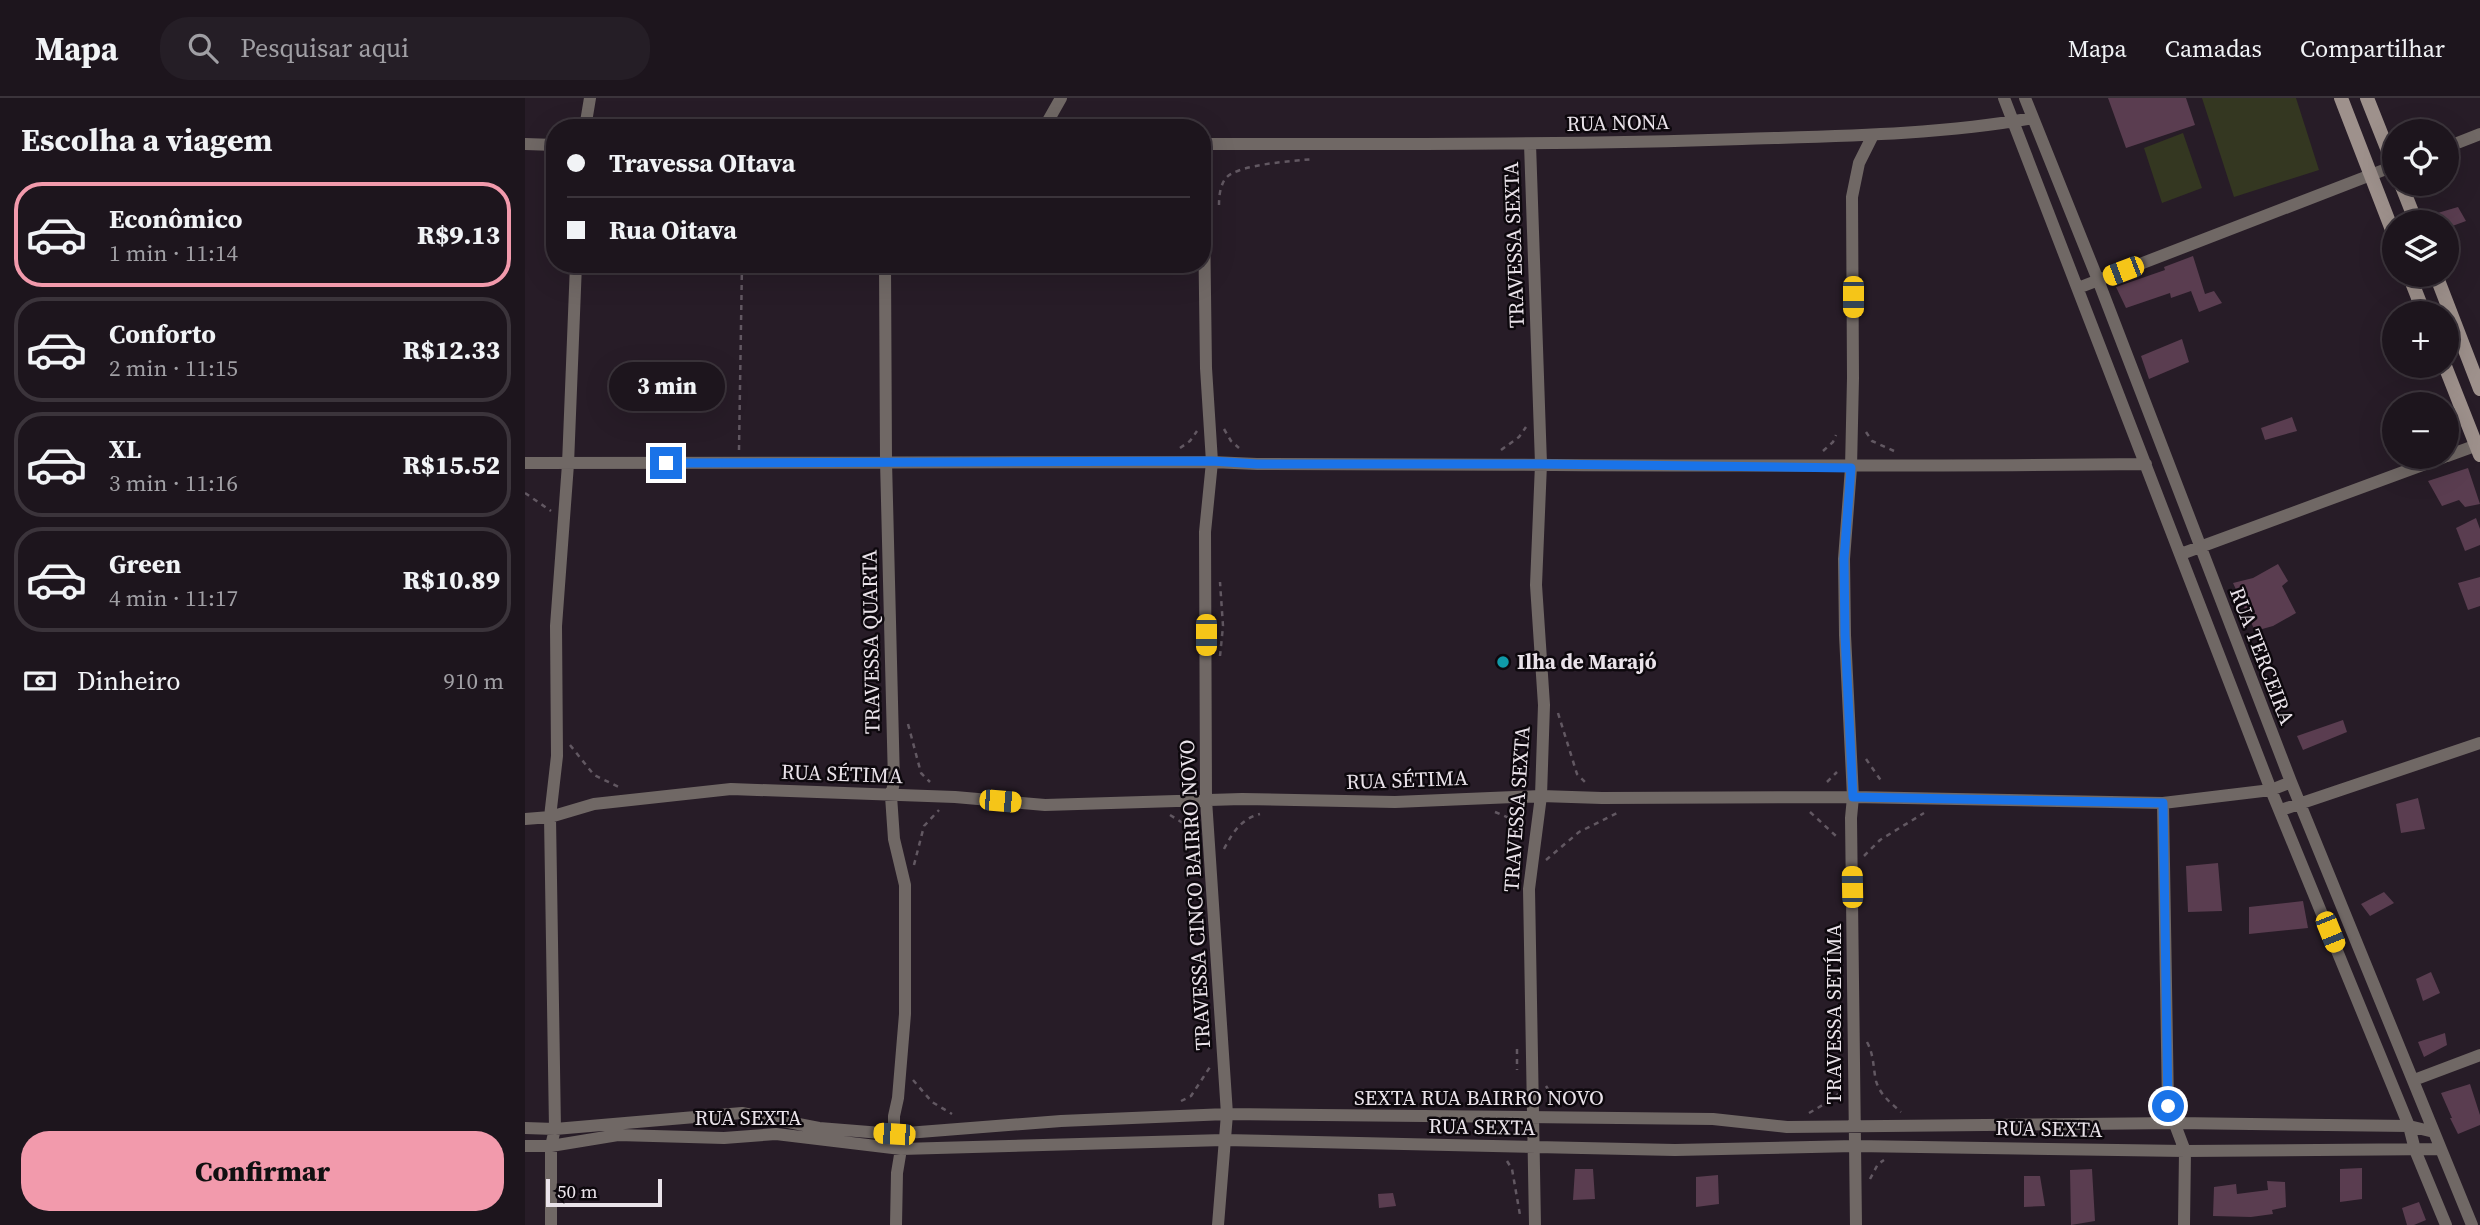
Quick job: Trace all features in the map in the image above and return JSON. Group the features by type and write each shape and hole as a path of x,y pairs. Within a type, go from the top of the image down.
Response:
{"street":[{"path":"586,119 590,98"},
{"path":"1049,119 1061,98"},
{"name":"RUA TERCEIRA","path":"2004,98 2271,790 2447,1225"},
{"name":"RUA TERCEIRA","path":"2025,98 2291,782 2472,1225"},
{"path":"2341,98 2384,210"},
{"path":"2367,98 2382,136"},
{"name":"RUA NONA","path":"1211,144 1530,144 1873,135 2033,118"},
{"path":"2459,142 2480,134"},
{"name":"TRAVESSA SETÍMA","path":"1856,1225 1851,862 1853,797 1844,559 1851,468 1852,197 1859,163 1873,135"},
{"path":"525,144 546,145"},
{"name":"TRAVESSA SEXTA","path":"1530,144 1541,464 1536,585 1544,705 1541,796 1529,889 1535,1225"},
{"path":"2078,288 2382,170"},
{"path":"551,1225 551,1146 555,1129 550,817 557,756 555,626 568,464 576,273"},
{"name":"TRAVESSA QUARTA","path":"885,273 886,461 894,782 891,796 894,839 905,885 905,1014 894,1134"},
{"name":"TRAVESSA CINCO BAIRRO NOVO","path":"1205,273 1206,368 1212,461 1205,532 1206,800 1227,1114 1219,1225"},
{"path":"2441,287 2480,389"},
{"path":"2450,378 2479,448 2459,453"},
{"path":"525,463 1212,461 1257,464 1851,468 2146,464"},
{"path":"2181,554 2411,469"},
{"path":"2281,810 2480,743"},
{"name":"RUA SÉTIMA","path":"525,819 550,817 594,804 731,789 950,797 1045,804 1206,800 1395,802 1490,796 1853,797 2163,803 2271,790 2291,782"},
{"path":"2163,803 2168,1106 2185,1151 2184,1225"},
{"path":"2414,1080 2480,1055"},
{"name":"SEXTA RUA BAIRRO NOVO","path":"525,1128 555,1129 742,1113 819,1128 894,1134 1061,1121 1227,1114 1532,1115 1713,1119 1787,1128 2176,1123 2409,1126 2434,1132"},
{"name":"RUA SEXTA","path":"525,1146 551,1146 618,1135 724,1138 776,1134 901,1149 1224,1140 1675,1150 1855,1146 2185,1151 2441,1149"},
{"path":"894,1134 901,1149 897,1173 896,1225"}],"path":[{"path":"1219,207 1219,194 1226,178 1234,173 1261,164 1324,158"},
{"path":"739,463 742,273"},
{"path":"1496,453 1519,437 1532,418 1539,400"},
{"path":"1220,420 1231,441 1257,464"},
{"path":"1152,462 1182,447 1199,428"},
{"path":"1816,455 1833,442 1839,429"},
{"path":"1864,429 1872,441 1885,449 1902,454"},
{"path":"525,493 564,522"},
{"path":"1558,713 1577,774 1602,798"},
{"path":"905,885 917,859 918,842 924,826 950,797 921,773 907,721"},
{"path":"557,730 594,775 649,798"},
{"path":"1490,796 1510,787 1542,748"},
{"path":"1862,751 1870,768 1885,786 1901,798"},
{"path":"1180,789 1206,758"},
{"path":"1823,785 1840,769"},
{"path":"1796,797 1807,810 1829,827 1843,844 1851,862 1944,799"},
{"path":"1490,810 1509,818 1527,840"},
{"path":"1539,867 1579,832 1625,810"},
{"path":"1163,811 1192,827 1196,833"},
{"path":"1224,851 1235,828 1263,813"},
{"path":"1854,1022 1870,1046 1876,1082 1882,1095 1901,1112"},
{"path":"1179,1102 1191,1096 1212,1062"},
{"path":"911,1077 932,1102 956,1116"},
{"path":"1808,1113 1833,1099 1845,1085 1844,1096"},
{"path":"1488,1146 1504,1156 1512,1169 1521,1220"},
{"path":"1856,1194 1868,1182 1878,1164 1903,1146"}],"green space":[{"path":"2202,98 2296,98 2319,170 2234,197"},
{"path":"2183,133 2202,188 2162,203 2144,148"}],"building":[{"path":"2108,98 2186,98 2195,125 2126,148"},
{"path":"2458,207 2466,221 2459,224 2459,210 2448,210"},
{"path":"2193,256 2205,294 2214,291 2222,303 2199,312 2191,291 2171,298 2170,293 2126,308 2116,287 2165,270 2164,267"},
{"path":"2182,339 2189,362 2149,379 2141,356"},
{"path":"2292,417 2297,431 2265,440 2261,428"},
{"path":"2468,468 2480,504 2465,507 2459,500 2442,506 2428,481"},
{"path":"2476,518 2480,529 2480,545 2465,551 2456,528"},
{"path":"2278,564 2288,581 2282,586 2296,613 2273,626 2255,631 2233,583 2253,578"},
{"path":"2480,577 2480,606 2468,610 2458,583"},
{"path":"2343,720 2347,732 2303,750 2297,736"},
{"path":"2418,798 2425,829 2401,833 2396,804"},
{"path":"2218,863 2222,911 2188,912 2186,866"},
{"path":"2384,892 2394,903 2370,916 2361,904"},
{"path":"2303,901 2308,928 2249,934 2249,907"},
{"path":"2431,972 2440,993 2423,1001 2416,979"},
{"path":"2445,1033 2447,1045 2424,1057 2418,1042"},
{"path":"2470,1084 2480,1115 2480,1125 2458,1134 2441,1093"},
{"path":"2362,1168 2362,1199 2340,1202 2340,1169"},
{"path":"1575,1169 1593,1169 1595,1199 1573,1200"},
{"path":"2092,1169 2095,1221 2071,1225 2070,1170"},
{"path":"1718,1175 1719,1204 1696,1207 1696,1177"},
{"path":"2024,1176 2040,1176 2045,1206 2024,1207"},
{"path":"2267,1181 2285,1182 2286,1207 2272,1210 2273,1214 2251,1217 2213,1216 2214,1187 2236,1184 2237,1194 2268,1190"},
{"path":"1393,1193 1396,1206 1379,1208 1378,1194"},
{"path":"2419,1202 2426,1220 2407,1225 2402,1208"}],"place":[{"name":"Ilha de Marajó","path":"1503,662"}],"route":[{"path":"666,463 1212,461 1257,464 1851,468 1844,559 1853,797 2163,803 2168,1106"}]}
